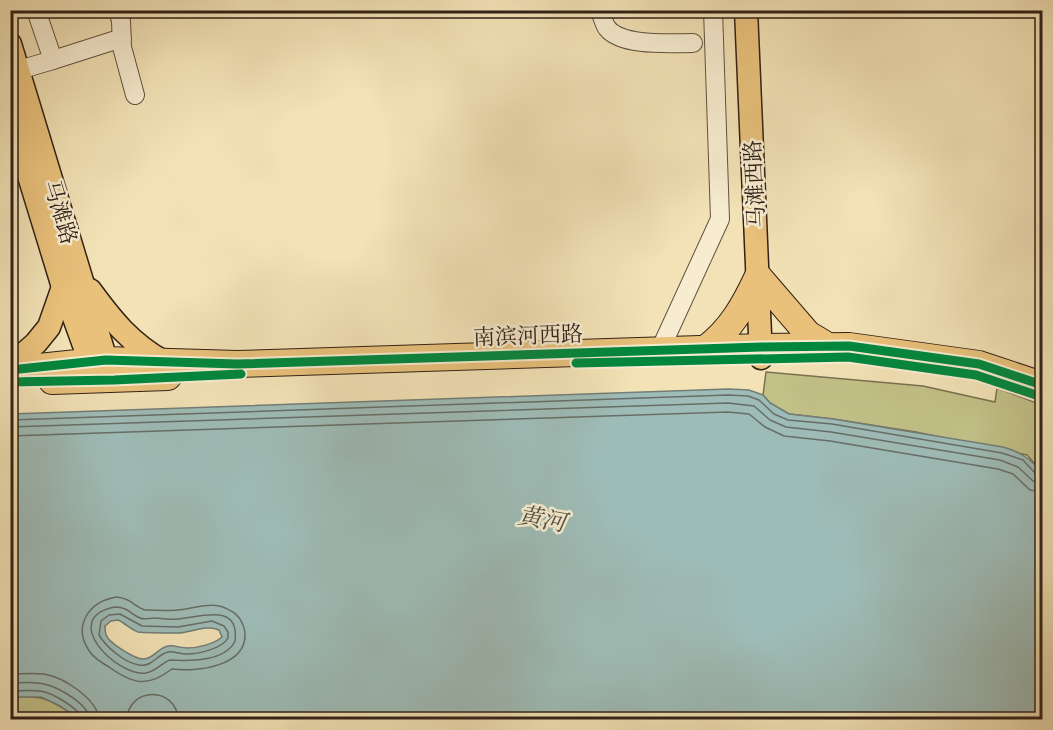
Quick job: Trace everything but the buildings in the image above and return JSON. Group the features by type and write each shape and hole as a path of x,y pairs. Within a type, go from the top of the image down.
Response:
{"highway":[{"path":"705,349 733,321 747,300 758,276 807,334 828,346"},
{"name":"南滨河西路","path":"10,368 237,374 761,352 849,346 979,364 1042,385"},
{"name":"南滨河西路","path":"10,382 164,362 237,364 705,349 849,357 976,375 1042,397"}],"main road":[{"name":"马滩西路","path":"746,10 761,352"},
{"name":"马滩路","path":"10,44 19,70 72,283"},
{"name":"马滩路","path":"10,114 102,371"},
{"path":"10,368 49,327 72,283 131,340 164,362"}],"street":[{"path":"36,10 53,60"},
{"path":"118,10 121,21 122,47 135,95"},
{"path":"600,10 607,28 624,39 652,43 693,43"},
{"path":"660,350 720,219 713,10"},
{"path":"19,70 122,38"}],"shaded area":[{"path":"766,372 923,386 995,402 997,388 1042,405 1042,472 1027,455 916,432 789,414 770,403 763,395"},
{"path":"22,696 48,700 80,719 11,720 11,697"}],"water":[{"name":"黄河","path":"728,389 749,390 763,395 770,403 789,414 1003,447 1025,456 1042,472 1042,719 175,720 151,716 142,719 80,719 41,697 11,697 11,414","holes":["118,620 138,632 182,633 214,628 219,630 222,637 210,644 196,647 168,646 147,658 140,659 117,646 106,635 105,626 111,621"]}],"cycle path":[{"path":"10,370 106,360 237,364 849,346 979,364 1042,385"},
{"path":"576,363 848,357 976,375 1042,397"},
{"path":"10,382 241,374"}]}
